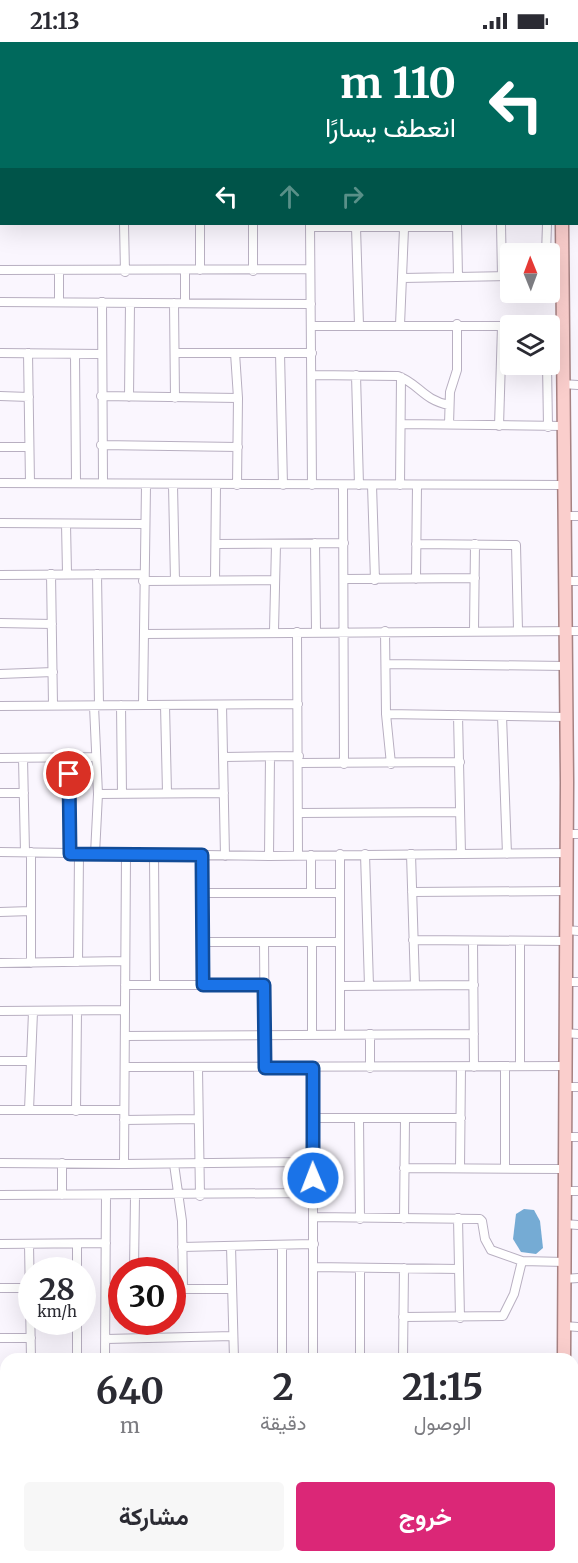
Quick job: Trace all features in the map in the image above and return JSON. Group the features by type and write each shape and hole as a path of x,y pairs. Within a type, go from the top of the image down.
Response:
{"highway":[{"path":"562,225 563,516 565,581 572,631 566,666 572,680 570,724 573,782 572,834 567,854 570,886 572,1034 565,1066 572,1087 564,1137 564,1279 572,1327 566,1353"}],"street":[{"path":"124,225 125,272"},
{"path":"200,225 200,270"},
{"path":"253,225 253,271"},
{"path":"312,485 310,225 404,229 457,226 458,277"},
{"path":"501,225 503,243"},
{"path":"546,243 547,225"},
{"path":"356,227 359,325"},
{"path":"400,325 404,229"},
{"path":"0,270 125,272 310,269"},
{"path":"184,271 185,303"},
{"path":"59,272 59,302"},
{"path":"403,278 500,276"},
{"path":"0,302 311,304"},
{"path":"102,302 103,483"},
{"path":"129,397 130,303"},
{"path":"174,303 175,398"},
{"path":"311,326 457,324 500,326"},
{"path":"449,424 449,405 457,370 457,324"},
{"path":"0,353 102,354"},
{"path":"28,353 30,483"},
{"path":"175,353 312,353"},
{"path":"235,353 238,398 237,485"},
{"path":"280,353 283,485"},
{"path":"75,354 76,483"},
{"path":"312,375 401,377 432,401 449,405"},
{"path":"356,375 359,485"},
{"path":"499,426 503,375"},
{"path":"547,375 548,427"},
{"path":"400,485 401,377"},
{"path":"562,384 578,385"},
{"path":"0,396 29,397"},
{"path":"101,396 238,398"},
{"path":"401,424 563,426"},
{"path":"101,446 238,447"},
{"path":"0,447 29,447"},
{"path":"0,483 563,485"},
{"path":"143,705 146,485"},
{"path":"173,485 175,581"},
{"path":"215,580 216,485"},
{"path":"343,485 344,764"},
{"path":"372,485 375,580"},
{"path":"416,579 417,485"},
{"path":"563,516 578,516"},
{"path":"0,524 145,524"},
{"path":"66,524 67,573"},
{"path":"315,543 316,632"},
{"path":"216,544 344,543"},
{"path":"274,632 276,544"},
{"path":"416,544 512,544 518,548 518,630"},
{"path":"474,630 475,544"},
{"path":"0,575 67,573 175,581 274,580"},
{"path":"51,574 53,705"},
{"path":"95,854 98,794 96,757 97,574"},
{"path":"344,579 475,578"},
{"path":"565,581 578,581"},
{"path":"0,623 51,624"},
{"path":"144,634 572,631"},
{"path":"297,632 300,813 298,855"},
{"path":"386,632 386,714 391,764"},
{"path":"386,664 566,666"},
{"path":"0,674 53,672"},
{"path":"0,706 298,704"},
{"path":"121,705 122,794"},
{"path":"165,705 167,793"},
{"path":"222,705 225,856"},
{"path":"386,714 502,716 570,724"},
{"path":"458,715 461,854"},
{"path":"502,716 507,854"},
{"path":"0,758 96,757"},
{"path":"224,757 270,757 344,764 460,762"},
{"path":"269,856 270,757"},
{"path":"23,758 31,911 31,963"},
{"path":"68,758 70,854"},
{"path":"0,793 24,793"},
{"path":"98,794 224,793"},
{"path":"300,813 460,812"},
{"path":"0,852 225,856 567,854"},
{"path":"78,962 79,854"},
{"path":"340,854 340,1034"},
{"path":"365,854 369,986"},
{"path":"411,854 415,985"},
{"path":"124,1164 126,855"},
{"path":"154,855 155,985"},
{"path":"202,855 203,985"},
{"path":"311,855 311,893"},
{"path":"412,892 570,886"},
{"path":"202,893 340,893"},
{"path":"0,912 31,911"},
{"path":"414,940 520,942 570,934"},
{"path":"473,941 474,1067"},
{"path":"203,942 340,942"},
{"path":"264,942 265,1068"},
{"path":"520,942 520,1066"},
{"path":"312,943 312,1035"},
{"path":"0,963 125,962"},
{"path":"125,985 264,985"},
{"path":"340,986 474,985"},
{"path":"0,1011 125,1010"},
{"path":"29,1110 33,1011"},
{"path":"76,1111 77,1011"},
{"path":"370,1034 370,1068"},
{"path":"125,1036 474,1034"},
{"path":"0,1061 31,1060"},
{"path":"125,1067 565,1066"},
{"path":"460,1168 461,1067"},
{"path":"505,1067 505,1168"},
{"path":"198,1068 197,1164 200,1196"},
{"path":"313,1068 314,1353"},
{"path":"0,1110 124,1110"},
{"path":"312,1119 461,1118"},
{"path":"124,1120 198,1119"},
{"path":"359,1119 360,1219"},
{"path":"404,1219 405,1119"},
{"path":"564,1137 578,1137"},
{"path":"0,1162 197,1164 313,1162"},
{"path":"62,1163 62,1195"},
{"path":"174,1164 182,1257"},
{"path":"404,1168 564,1169"},
{"path":"565,1191 578,1191"},
{"path":"0,1195 200,1196 313,1193"},
{"path":"105,1353 106,1195"},
{"path":"134,1257 135,1196"},
{"path":"314,1217 482,1220 484,1239 491,1250 522,1261 565,1262"},
{"path":"458,1218 460,1318"},
{"path":"565,1224 578,1225"},
{"path":"0,1244 106,1243"},
{"path":"29,1244 29,1257"},
{"path":"77,1244 77,1257"},
{"path":"182,1247 314,1244"},
{"path":"231,1246 234,1353"},
{"path":"282,1246 282,1353"},
{"path":"403,1317 500,1317 505,1314 516,1287 522,1261"},
{"path":"313,1267 459,1269"},
{"path":"360,1268 360,1353"},
{"path":"403,1353 404,1268"},
{"path":"564,1279 578,1278"},
{"path":"0,1288 18,1288"},
{"path":"186,1289 232,1289"},
{"path":"31,1335 31,1353"},
{"path":"77,1335 77,1353"},
{"path":"106,1339 233,1336"},
{"path":"0,1338 31,1338"}],"water":[{"path":"524,1209 534,1210 540,1221 543,1248 536,1254 521,1252 513,1239 516,1214"}],"route":[{"path":"69,774 70,854 202,855 203,985 264,985 265,1068 313,1068 313,1178"}]}
